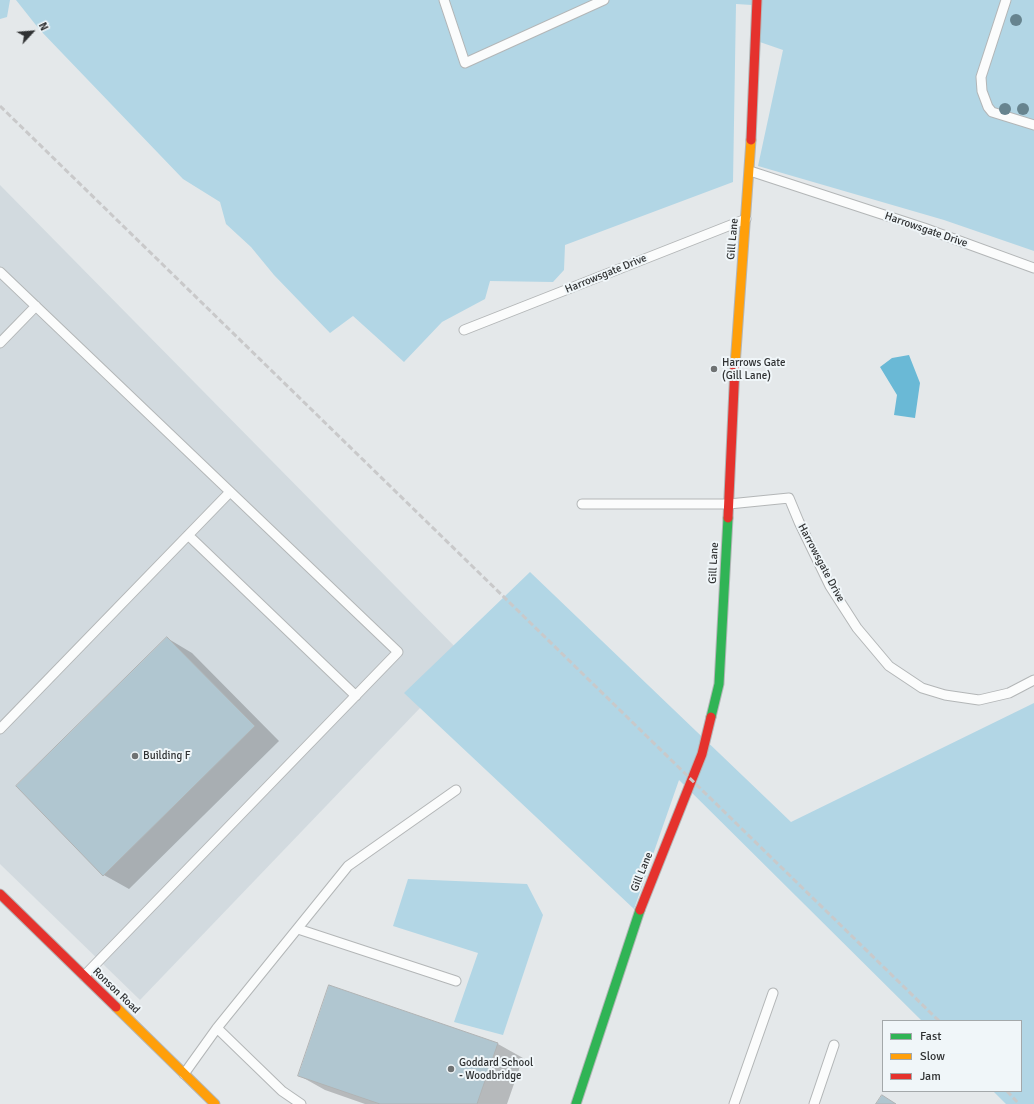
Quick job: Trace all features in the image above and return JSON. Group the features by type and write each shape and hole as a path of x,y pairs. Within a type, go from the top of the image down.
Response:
{"street":[{"name":"Gill Lane","path":"576,1104 637,916 702,754 719,684 735,366 750,171 757,0"},
{"name":"Ronson Road","path":"0,894 215,1104"}],"lane":[{"path":"444,0 465,63 604,0"},
{"path":"1006,0 981,76 982,91 992,112 1034,125"},
{"name":"Harrowsgate Drive","path":"750,171 924,228 1034,268"},
{"name":"Harrowsgate Drive","path":"464,330 747,218"},
{"path":"0,272 398,652 84,976"},
{"path":"0,343 36,306"},
{"path":"0,729 230,492"},
{"name":"Harrowsgate Drive","path":"582,504 729,504 790,498 799,522 830,586 857,628 889,666 922,688 945,695 979,700 1009,693 1034,680"},
{"path":"188,535 356,696"},
{"path":"184,1074 217,1028 348,866 456,790"},
{"path":"298,929 456,981"},
{"path":"734,1104 773,993"},
{"path":"217,1028 282,1091 301,1104"},
{"path":"814,1104 834,1045"}],"shaded area":[{"path":"0,0 10,0 7,17 0,19"},
{"path":"16,0 1034,0 1034,251 944,220 758,166 783,50 754,40 752,5 736,4 733,182 565,245 564,270 553,282 490,281 485,299 442,322 404,362 353,316 330,333 274,275 251,247 226,224 220,202 183,179 39,29"},
{"path":"0,185 467,659 140,1000 0,864"},
{"path":"530,572 791,822 1034,703 1034,1104 1006,1104 994,1092 1022,1092 1022,1020 921,1020 679,780 634,909 404,693"},
{"path":"408,879 527,884 543,915 503,1035 454,1022 478,953 393,926"}],"water":[{"path":"909,355 920,383 915,418 894,415 897,395 880,367 892,358"}],"building":[{"name":"Building F","path":"167,637 255,726 103,876 16,786"},
{"path":"329,985 498,1043 477,1104 380,1104 298,1076"},
{"path":"882,1095 896,1104 876,1104"}],"railway":[{"path":"0,106 938,1020"},
{"path":"1008,1092 1019,1104"}],"traffic: fast":[{"path":"711,717 719,684 728,518"},
{"path":"576,1104 640,910"}],"traffic: slow":[{"path":"735,366 751,140"},
{"path":"116,1007 215,1104"}],"traffic: jam":[{"path":"751,140 757,0"},
{"path":"728,518 735,366"},
{"path":"640,910 702,754 711,717"},
{"path":"0,894 116,1007"}],"place":[{"name":"Harrows Gate (Gill Lane)","path":"714,369"},
{"name":"Building F","path":"135,756"},
{"name":"Goddard School - Woodbridge","path":"451,1069"}]}
